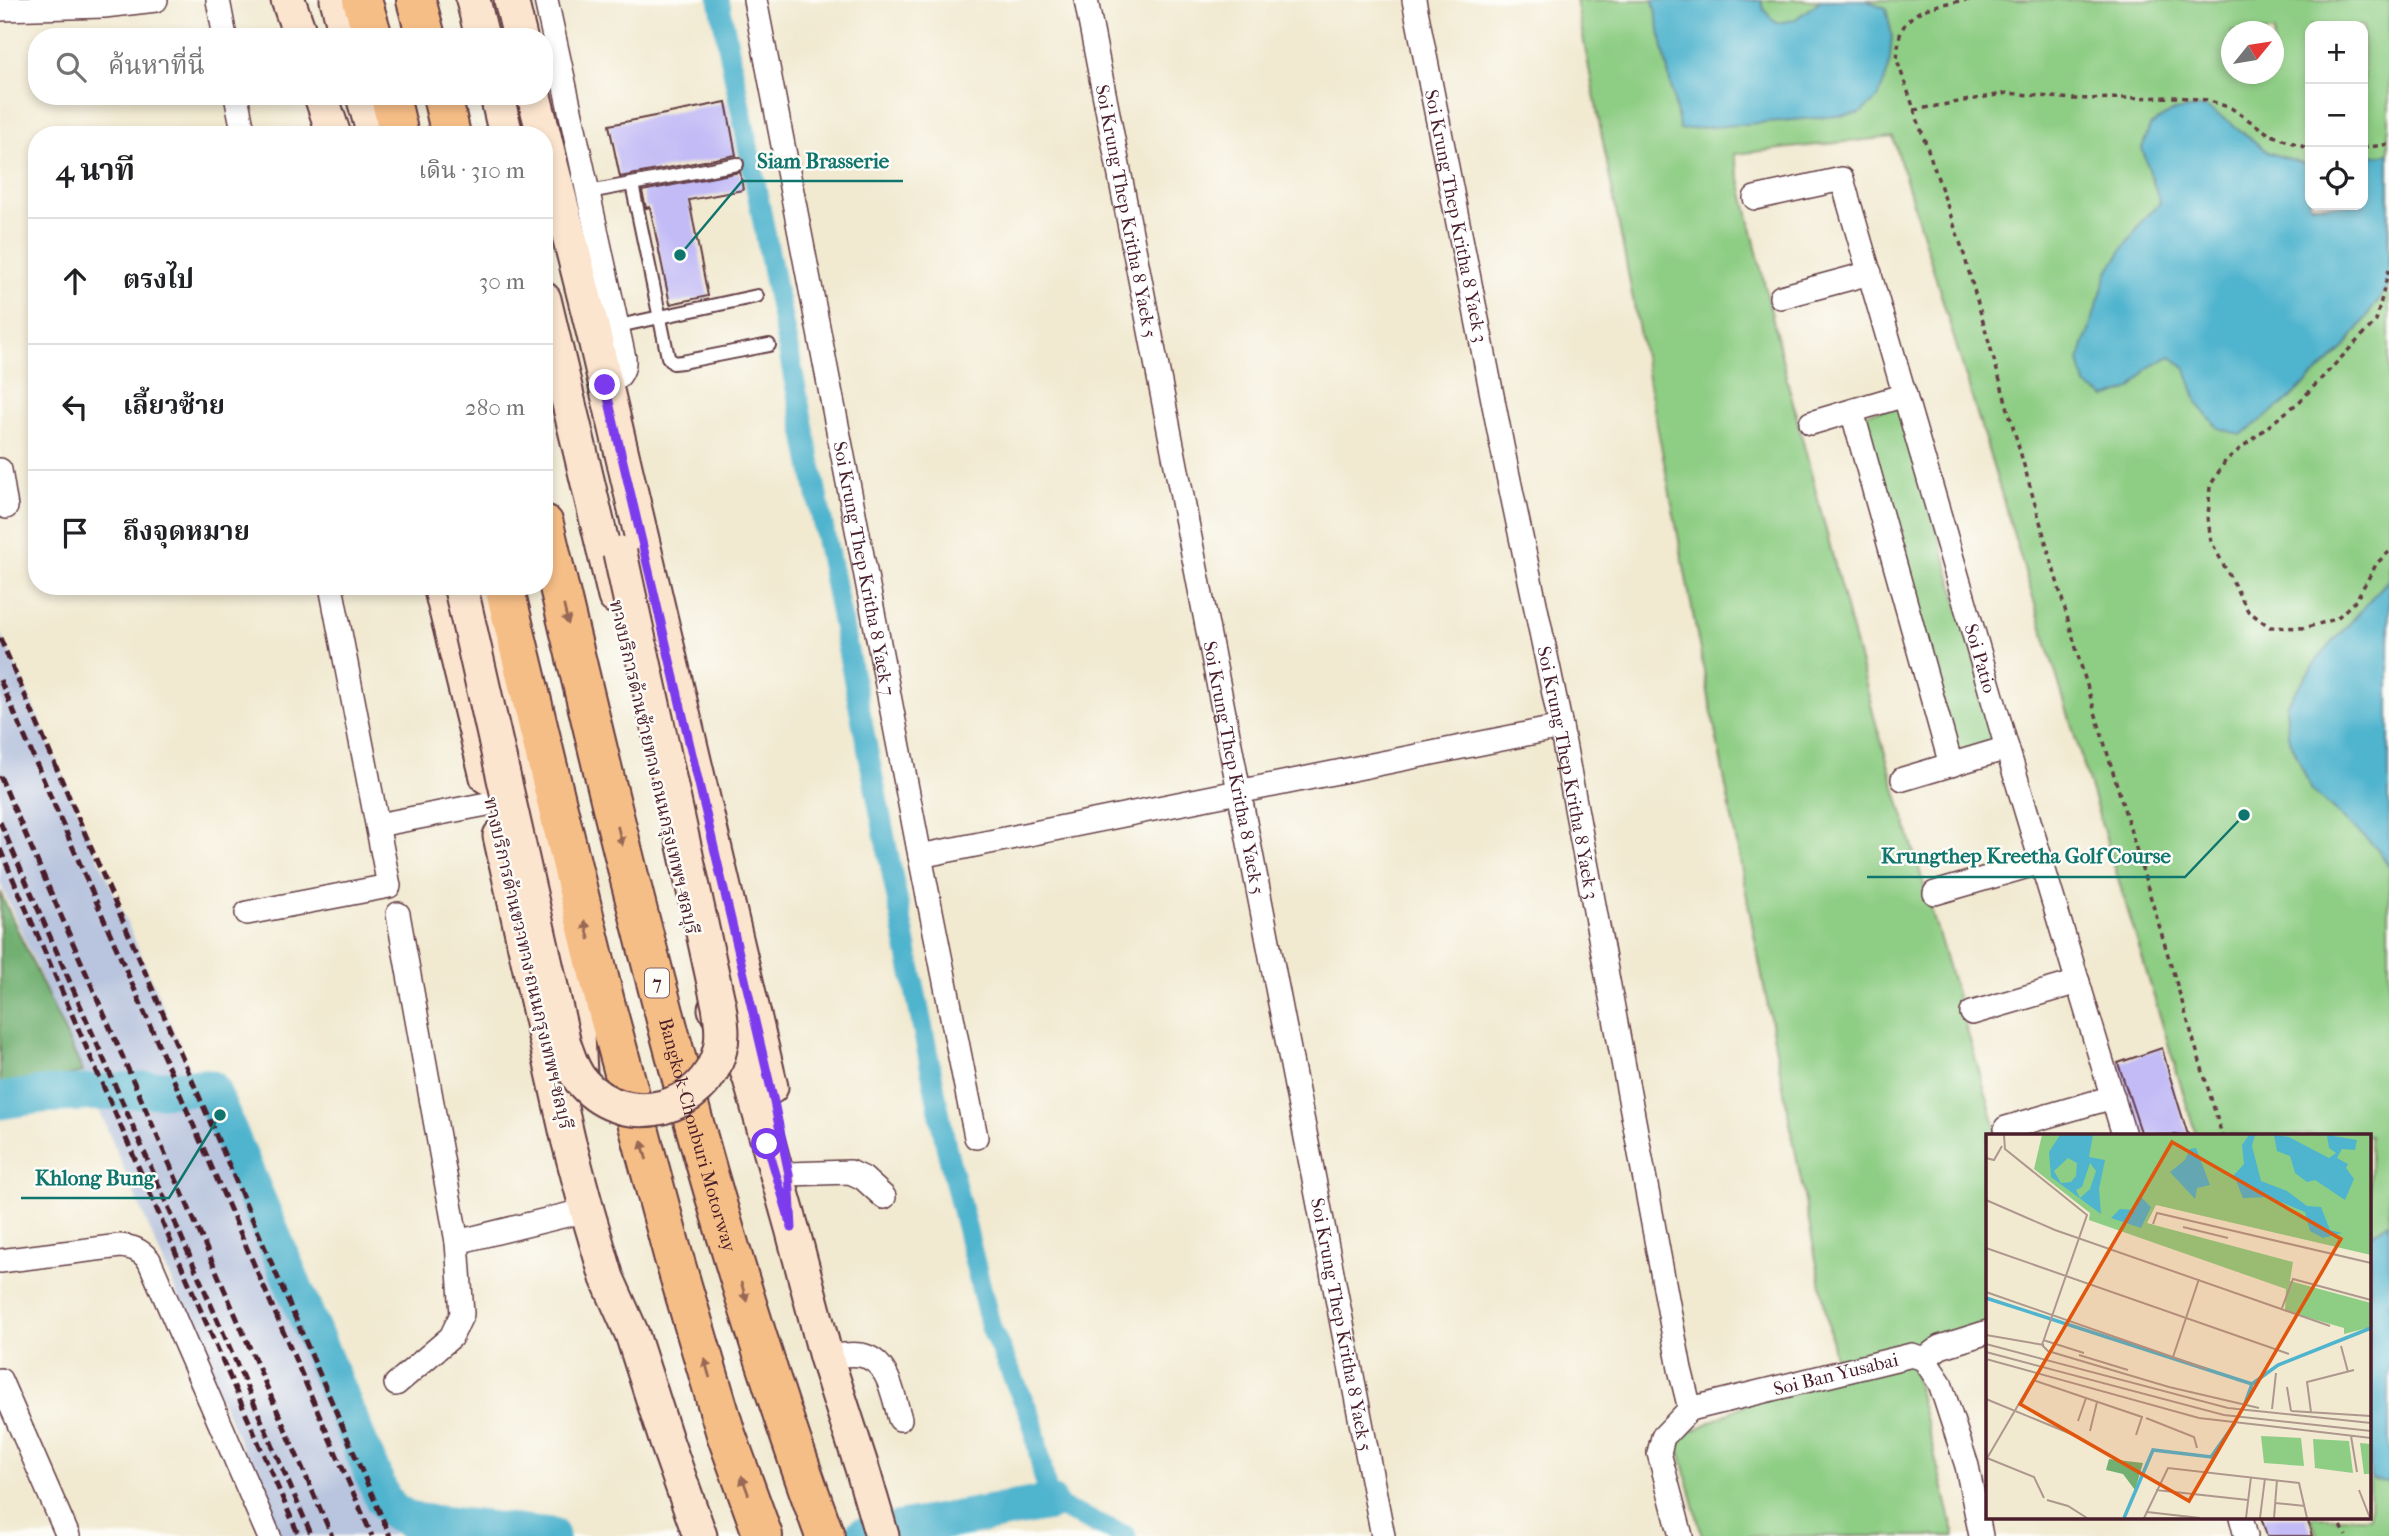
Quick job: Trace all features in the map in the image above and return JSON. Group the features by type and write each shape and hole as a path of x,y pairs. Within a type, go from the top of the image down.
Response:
{"highway":[{"path":"362,0 370,28"},
{"path":"416,0 424,28"},
{"path":"392,105 397,126"},
{"path":"444,105 449,126"},
{"name":"Bangkok-Chonburi Motorway","path":"553,561 651,960 722,1220 789,1436 825,1536"},
{"path":"506,595 605,1002 673,1255 726,1434 763,1536"}],"main road":[{"path":"288,0 298,28"},
{"path":"337,0 345,28"},
{"path":"473,0 480,28"},
{"path":"511,0 518,28"},
{"path":"324,105 331,126"},
{"path":"366,105 371,126"},
{"path":"498,105 504,126"},
{"name":"ทางบริการด้านซ้ายทาง ถนนกรุงเทพฯ-ชลบุรี","path":"535,105 538,126"},
{"name":"ทางบริการด้านซ้ายทาง ถนนกรุงเทพฯ-ชลบุรี","path":"553,182 605,328 605,385 774,1102 789,1174 792,1228"},
{"path":"463,595 564,1044 572,1067 583,1083 597,1095 618,1106 643,1111 657,1110 685,1099 705,1083 718,1058 722,1030 573,327 566,279 566,224"},
{"name":"ทางบริการด้านซ้ายทาง ถนนกรุงเทพฯ-ชลบุรี","path":"553,337 710,994 719,1017 744,1062 826,1357 882,1536"},
{"name":"ทางบริการด้านขวาทาง ถนนกรุงเทพฯ-ชลบุรี","path":"462,595 492,803 568,1139 607,1278 632,1334 700,1536"},
{"name":"ทางบริการด้านขวาทาง ถนนกรุงเทพฯ-ชลบุรี","path":"463,595 565,956 577,1014 581,1111 623,1269 632,1334"}],"street":[{"path":"0,9 104,6 156,0"},
{"path":"218,0 223,28"},
{"path":"546,0 552,28"},
{"name":"Soi Krung Thep Kritha 8 Yaek 7","path":"755,0 976,1138"},
{"name":"Soi Krung Thep Kritha 8 Yaek 5","path":"1086,0 1382,1536"},
{"name":"Soi Krung Thep Kritha 8 Yaek 3","path":"1415,0 1503,452 1561,727 1690,1409"},
{"path":"553,31 589,192 605,328"},
{"path":"238,105 242,126"},
{"name":"Soi Patio","path":"1755,198 1842,179 2007,748 2124,1134"},
{"path":"1781,297 1870,273"},
{"path":"1811,423 1905,396"},
{"path":"1852,411 1951,765"},
{"path":"0,470 6,507"},
{"path":"247,913 389,886 333,595"},
{"path":"920,856 1561,727"},
{"path":"1903,779 2007,748"},
{"path":"378,825 492,803"},
{"path":"1935,892 2042,862"},
{"path":"396,1384 451,1337 462,1314 457,1242 398,914"},
{"path":"1972,1013 2078,982"},
{"path":"2006,1128 2113,1097"},
{"path":"789,1174 850,1172 863,1178 884,1198"},
{"path":"457,1242 587,1210"},
{"path":"0,1261 120,1246 130,1246 141,1251 149,1260 269,1536"},
{"path":"1924,1359 1940,1347 1986,1333"},
{"path":"826,1357 860,1355 873,1359 881,1366 890,1383 900,1419"},
{"name":"Soi Ban Yusabai","path":"1690,1409 1912,1355 1924,1359 1940,1383 1978,1464 1981,1536"},
{"path":"0,1380 68,1536"},
{"path":"1681,1536 1660,1453 1663,1437 1690,1409"},
{"path":"2241,1518 2246,1536"}],"lane":[{"path":"589,192 737,164"},
{"path":"632,184 664,349 673,363 769,345"},
{"path":"605,328 757,296"}],"path":[{"path":"1969,0 1937,4 1913,16 1901,32 1897,60 1963,251 2080,662 2222,1134"},
{"path":"1914,110 2008,93 2073,99 2176,97 2207,100 2231,108 2269,134 2305,147"},
{"path":"2368,147 2389,144"},
{"path":"2389,270 2376,321 2300,401 2226,460 2210,486 2208,519 2211,541 2248,611 2270,627 2304,628 2336,619 2356,600 2377,563 2389,552"},
{"path":"2337,1518 2346,1536"}],"shaded area":[{"path":"0,630 393,1536 279,1536 0,883"}],"green space":[{"path":"1576,0 2389,0 2389,1536 2317,1536 2311,1518 2372,1518 2372,1134 2196,1134 1893,137 1734,154 1787,380 1875,720 1998,1134 1986,1134 1986,1324 1902,1350 1914,1374 1955,1536 1702,1536 1677,1439 1835,1359"},
{"path":"1901,405 1998,740 1955,754 1861,415"},
{"path":"0,892 83,1072 0,1090"}],"water":[{"path":"1653,0 1761,0 1763,9 1776,23 1794,20 1821,0 1866,0 1886,8 1892,35 1889,68 1878,98 1859,114 1680,130"},
{"path":"2205,107 2230,122 2269,153 2305,164 2305,210 2368,210 2368,156 2389,154 2388,287 2345,347 2287,401 2241,435 2218,428 2198,404 2186,369 2171,356 2148,368 2131,389 2106,398 2085,385 2079,361 2108,271 2142,221 2160,203 2142,148 2150,126 2173,111"},
{"path":"2389,579 2389,867 2378,849 2312,791 2288,735 2286,705 2317,660"},
{"path":"2389,1222 2389,1482 2372,1478 2372,1234"}],"building":[{"path":"726,102 736,155 620,177 609,125"},
{"path":"740,172 743,190 689,200 708,296 670,304 650,207 646,208 642,191"},
{"path":"2162,1048 2188,1134 2142,1134 2118,1063"},
{"path":"2261,1518 2307,1518 2312,1536 2267,1536"}],"waterway":[{"path":"719,0 946,1146 991,1328 1032,1420 1049,1503 1126,1536"},
{"path":"0,1101 40,1095 203,1087 211,1089 383,1499 394,1511 410,1521 551,1536"},
{"path":"862,1536 1049,1503"}],"railway":[{"path":"0,638 390,1536"},
{"path":"0,680 372,1536"},
{"path":"0,776 332,1536"},
{"path":"0,822 312,1536"},
{"path":"0,849 299,1536"}],"place":[{"name":"Siam Brasserie","path":"680,255"},
{"name":"Krungthep Kreetha Golf Course","path":"2244,815"},
{"name":"Khlong Bung","path":"220,1115"}],"route":[{"path":"605,385 774,1102 789,1174 792,1228 767,1144"}]}
